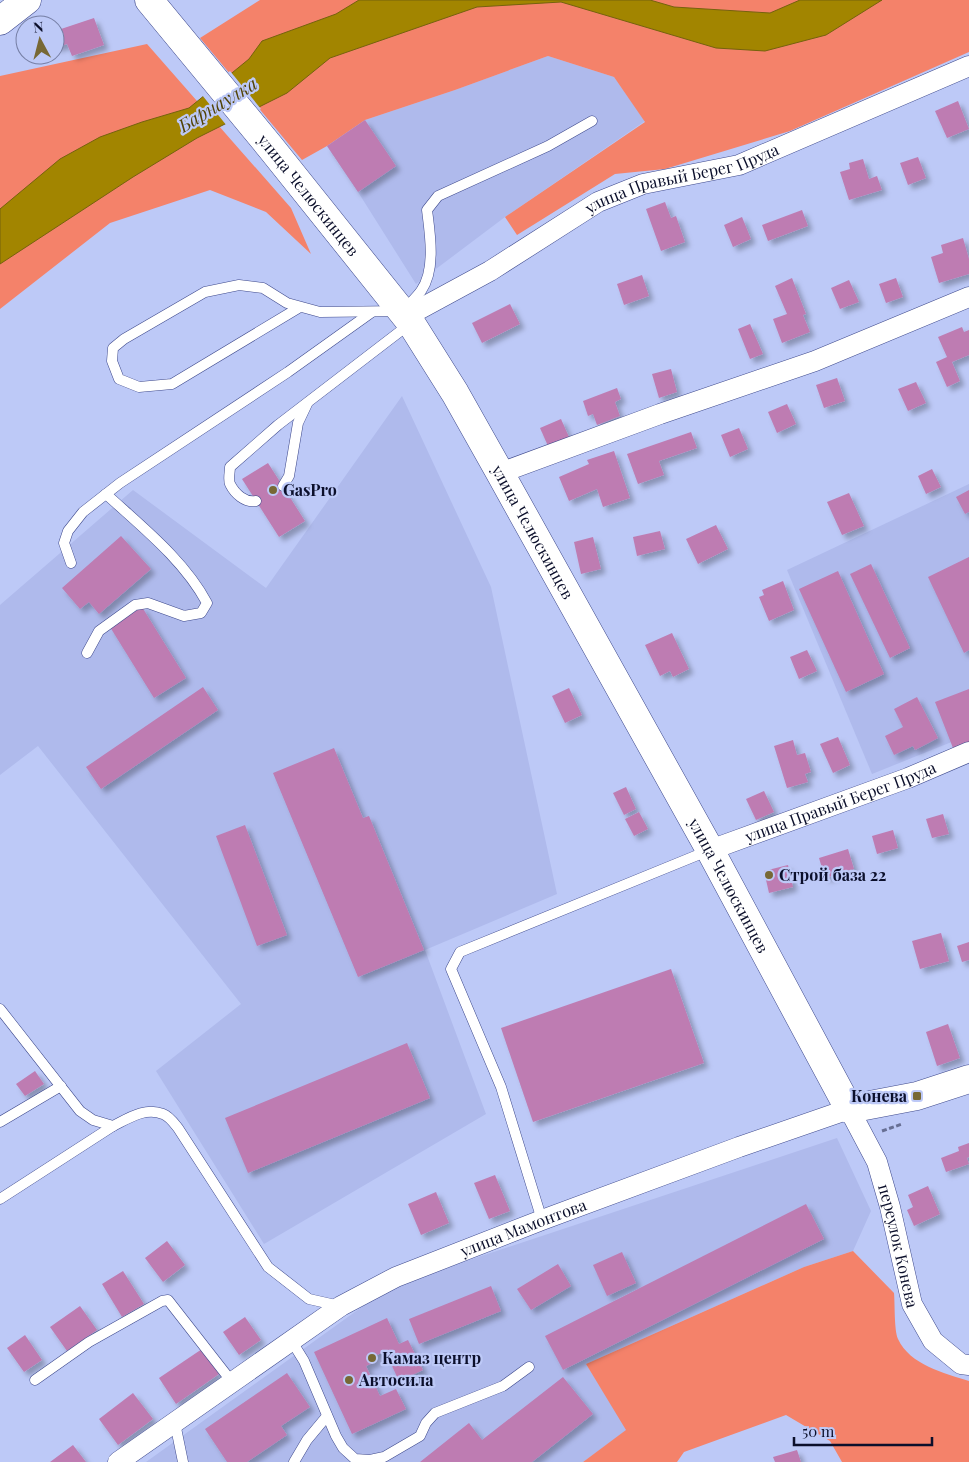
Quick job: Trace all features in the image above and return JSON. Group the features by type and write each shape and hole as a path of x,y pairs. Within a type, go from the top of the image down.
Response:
{"main road":[{"path":"0,21 27,0"},
{"name":"улица Челюскинцев","path":"149,0 407,317 455,393 710,850 849,1109"},
{"name":"улица Мамонтова","path":"849,1109 917,1096 969,1079"}],"street":[{"name":"улица Правый Берег Пруда","path":"407,317 490,271 598,202 643,184 739,165 969,66"},
{"path":"500,473 660,414 815,360 969,297"},
{"name":"улица Правый Берег Пруда","path":"710,850 908,778 969,752"},
{"name":"улица Мамонтова","path":"118,1462 341,1306 396,1277 542,1220 739,1147 849,1109"},
{"name":"переулок Конева","path":"849,1109 877,1162 890,1207 912,1304 933,1341 961,1364 969,1366"}],"lane":[{"path":"256,501 251,502 238,496 229,482 230,467 407,317 426,281 431,256 427,210 438,196 548,146 592,121"},
{"path":"300,307 172,384 139,387 119,379 112,361 113,348 124,339 205,292 239,285 263,288 287,303 320,312 372,312 407,317"},
{"path":"71,563 64,543 68,531 83,512 120,483 288,372 372,312"},
{"path":"283,486 289,476 298,423 308,402"},
{"path":"87,654 100,631 136,605 148,603 184,616 201,613 207,603 190,576 106,494"},
{"path":"542,1220 501,1087 451,969 460,952 710,850"},
{"path":"0,1009 80,1111 93,1120 114,1126"},
{"path":"0,1122 61,1086"},
{"path":"0,1199 114,1126 140,1112 152,1111 165,1114 178,1128 268,1267 309,1299 341,1306"},
{"path":"35,1380 89,1342 162,1301 168,1300 232,1382"},
{"path":"291,1340 304,1361 327,1416 343,1448 355,1459 370,1460 384,1457 420,1436 435,1412 503,1386 529,1367"},
{"path":"294,1462 307,1440 327,1416"},
{"path":"174,1422 183,1462"}],"shaded area":[{"path":"260,0 969,0 969,52 790,131 665,169 615,174 517,235 505,217 645,122 614,77 548,56 365,120 327,146 302,160 200,38"},
{"path":"147,44 291,208 311,254 266,212 210,190 110,223 0,309 0,76 51,65 65,65 65,62"},
{"path":"548,56 614,77 645,121 505,217 416,284 327,146 365,120"},
{"path":"402,396 491,587 557,894 425,950 486,1114 264,1244 156,1071 241,1004 38,746 0,775 0,605 133,490 266,588"},
{"path":"969,484 969,735 872,774 787,570"},
{"path":"837,1138 871,1211 853,1251 804,1267 586,1364 627,1430 583,1462 146,1462 391,1286"},
{"path":"853,1251 894,1293 895,1323 898,1339 903,1348 919,1362 929,1367 969,1381 969,1462 842,1462 830,1441 786,1415 684,1452 677,1462 583,1462 626,1430 586,1364 804,1267"}],"water":[{"name":"Барнаулка","path":"359,0 650,0 674,7 770,13 800,0 882,0 826,35 765,51 716,48 561,2 477,7 330,58 287,93 197,138 133,177 0,264 0,209 60,159 100,137 189,108 249,59 262,41 336,14"}],"pier":[{"path":"230,71 261,109 227,126 202,95"}],"building":[{"path":"94,18 104,45 72,56 67,44 65,45 65,28"},
{"path":"958,101 969,129 947,138 935,111"},
{"path":"365,120 396,166 358,192 327,146"},
{"path":"918,157 926,178 908,185 900,163"},
{"path":"863,159 869,179 877,176 882,190 849,200 840,172 850,169 849,163"},
{"path":"665,202 671,218 676,216 685,242 661,251 646,209"},
{"path":"802,210 808,226 768,241 762,225"},
{"path":"742,217 751,239 733,247 724,225"},
{"path":"963,238 969,259 969,274 939,283 931,257 943,253 941,245"},
{"path":"642,275 649,296 624,305 617,284"},
{"path":"792,278 806,314 803,315 810,332 782,343 773,319 787,314 775,286"},
{"path":"896,278 903,297 886,303 879,284"},
{"path":"849,280 859,302 840,309 831,288"},
{"path":"510,304 520,324 482,343 472,323"},
{"path":"750,324 763,354 750,359 738,329"},
{"path":"962,327 964,332 969,330 969,355 952,362 960,381 947,387 936,362 947,357 938,337"},
{"path":"671,369 677,392 659,398 652,374"},
{"path":"837,378 845,401 824,408 816,385"},
{"path":"916,382 926,403 908,411 898,389"},
{"path":"617,388 621,399 615,402 620,416 597,425 593,414 588,416 583,401"},
{"path":"787,404 796,424 777,433 768,412"},
{"path":"561,419 569,437 548,446 540,428"},
{"path":"739,428 748,449 730,457 721,435"},
{"path":"691,432 697,448 659,461 664,475 638,484 627,454"},
{"path":"614,451 630,498 603,507 597,489 569,501 559,477 589,464 587,460"},
{"path":"268,463 305,521 279,537 242,479"},
{"path":"932,469 941,487 926,494 918,476"},
{"path":"969,490 969,512 965,514 956,497"},
{"path":"849,493 864,526 842,535 827,502"},
{"path":"716,525 728,549 698,564 686,539"},
{"path":"660,531 665,549 637,556 633,537"},
{"path":"121,536 151,569 99,614 89,602 80,609 62,588"},
{"path":"593,537 601,569 581,574 574,542"},
{"path":"969,557 969,650 964,653 928,577"},
{"path":"871,564 910,648 890,658 850,574"},
{"path":"838,571 884,674 846,692 799,589"},
{"path":"783,581 794,610 769,621 759,597 764,595 762,590"},
{"path":"142,607 186,678 154,698 110,627"},
{"path":"672,633 689,669 673,677 670,671 660,676 645,645"},
{"path":"807,650 817,671 799,679 790,657"},
{"path":"203,687 218,710 101,789 86,767"},
{"path":"569,688 582,715 565,723 552,696"},
{"path":"969,689 969,742 953,748 935,702"},
{"path":"917,697 938,738 915,750 913,746 894,755 885,736 903,727 894,709"},
{"path":"838,737 850,765 833,773 820,744"},
{"path":"793,740 797,755 805,753 811,772 805,774 808,782 787,788 774,746"},
{"path":"334,748 363,818 369,816 424,950 358,977 273,773"},
{"path":"626,787 636,809 624,815 613,793"},
{"path":"764,791 774,812 756,820 746,799"},
{"path":"639,812 648,829 634,836 625,819"},
{"path":"943,814 949,834 932,838 926,819"},
{"path":"245,825 287,935 257,946 216,836"},
{"path":"893,830 898,848 877,854 872,836"},
{"path":"848,849 854,869 825,878 819,858"},
{"path":"788,865 793,887 769,893 764,871"},
{"path":"941,933 949,961 920,969 912,941"},
{"path":"969,942 969,960 962,962 957,946"},
{"path":"671,969 704,1063 533,1122 501,1028"},
{"path":"948,1024 960,1058 937,1066 926,1032"},
{"path":"407,1043 430,1098 248,1173 225,1118"},
{"path":"35,1071 44,1084 25,1096 16,1084"},
{"path":"969,1143 969,1157 967,1158 969,1164 946,1172 941,1158 959,1151 958,1147"},
{"path":"495,1175 510,1211 489,1219 474,1183"},
{"path":"928,1186 940,1214 914,1226 907,1210 913,1207 908,1195"},
{"path":"436,1192 449,1223 421,1235 408,1204"},
{"path":"806,1204 824,1239 563,1370 545,1336"},
{"path":"167,1241 185,1265 163,1282 145,1258"},
{"path":"622,1252 636,1283 607,1296 593,1265"},
{"path":"558,1264 571,1286 531,1310 517,1289"},
{"path":"123,1271 144,1304 122,1317 102,1284"},
{"path":"491,1286 501,1311 419,1344 409,1319"},
{"path":"80,1306 97,1330 67,1351 50,1327"},
{"path":"245,1317 261,1340 239,1355 223,1332"},
{"path":"387,1318 399,1344 408,1340 423,1370 399,1381 385,1351 375,1356 377,1361 366,1366 380,1396 396,1389 406,1409 352,1434 314,1352"},
{"path":"25,1335 42,1360 24,1372 7,1348"},
{"path":"202,1349 219,1374 176,1404 159,1378"},
{"path":"287,1373 310,1407 281,1426 287,1435 247,1462 227,1462 205,1429"},
{"path":"563,1377 593,1414 532,1462 420,1462 469,1423 482,1440"},
{"path":"133,1393 153,1419 118,1445 99,1419"},
{"path":"73,1445 86,1462 50,1462"},
{"path":"797,1450 801,1462 775,1462 773,1457"}],"place":[{"name":"GasPro","path":"273,490"},
{"name":"Строй база 22","path":"769,875"},
{"name":"Конева","path":"917,1096"},
{"name":"Камаз центр","path":"372,1358"},
{"name":"Автосила","path":"349,1380"}]}
